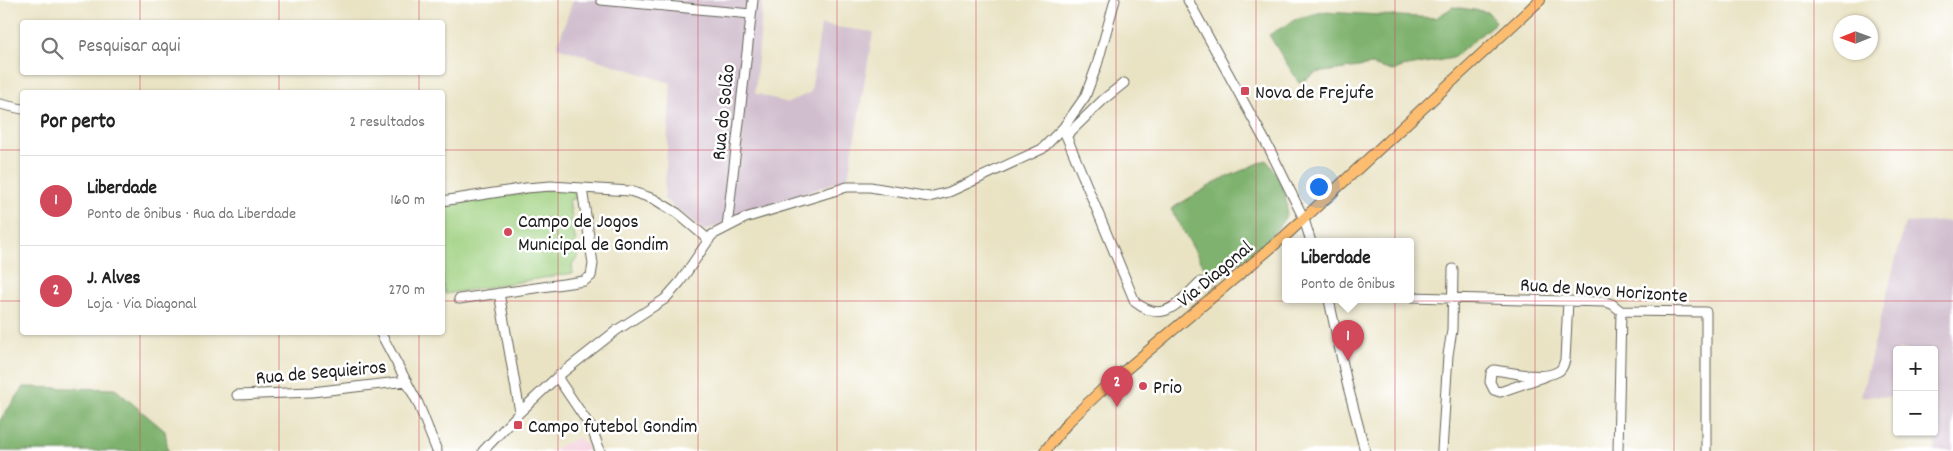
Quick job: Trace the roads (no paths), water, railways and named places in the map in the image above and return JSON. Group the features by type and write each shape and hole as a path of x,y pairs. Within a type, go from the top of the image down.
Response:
{"main road":[{"name":"Via Diagonal","path":"1045,451 1069,421 1104,388 1304,219 1540,0"}],"street":[{"path":"601,0 751,14"},
{"name":"Rua do Solão","path":"727,227 752,0"},
{"path":"1065,132 1085,97 1097,65 1115,0"},
{"path":"1188,0 1270,150 1304,219 1310,238"},
{"path":"483,451 557,377 617,330 665,299 680,282 712,235 745,218 847,188 870,187 929,197 949,192 1042,149 1124,84"},
{"path":"0,104 20,109"},
{"path":"1065,132 1135,302 1146,311 1160,313 1177,304 1200,282"},
{"path":"445,201 551,186 630,191 654,199 677,213 709,240"},
{"path":"458,299 584,281 591,276 593,264 582,188"},
{"path":"1442,451 1448,355 1452,330 1453,269"},
{"path":"499,293 520,412"},
{"name":"Rua de Novo Horizonte","path":"1414,297 1605,302 1612,304 1621,311 1706,312 1706,451"},
{"path":"1546,376 1494,370 1491,373 1490,382 1494,390 1500,392 1546,376 1557,372 1562,368 1565,360 1568,301"},
{"path":"1330,303 1365,451"},
{"path":"1618,451 1621,311"},
{"path":"382,335 418,403 437,451"},
{"path":"557,377 592,429 600,451"},
{"name":"Rua de Sequieiros","path":"237,395 312,392 407,381"}],"place":[{"name":"Nova de Frejufe","path":"1245,91"},
{"name":"Campo de Jogos Municipal de Gondim","path":"508,232"},
{"name":"Liberdade","path":"1348,361"},
{"name":"Prio","path":"1143,386"},
{"name":"J. Alves","path":"1117,407"},
{"name":"Campo futebol Gondim","path":"518,425"}]}
